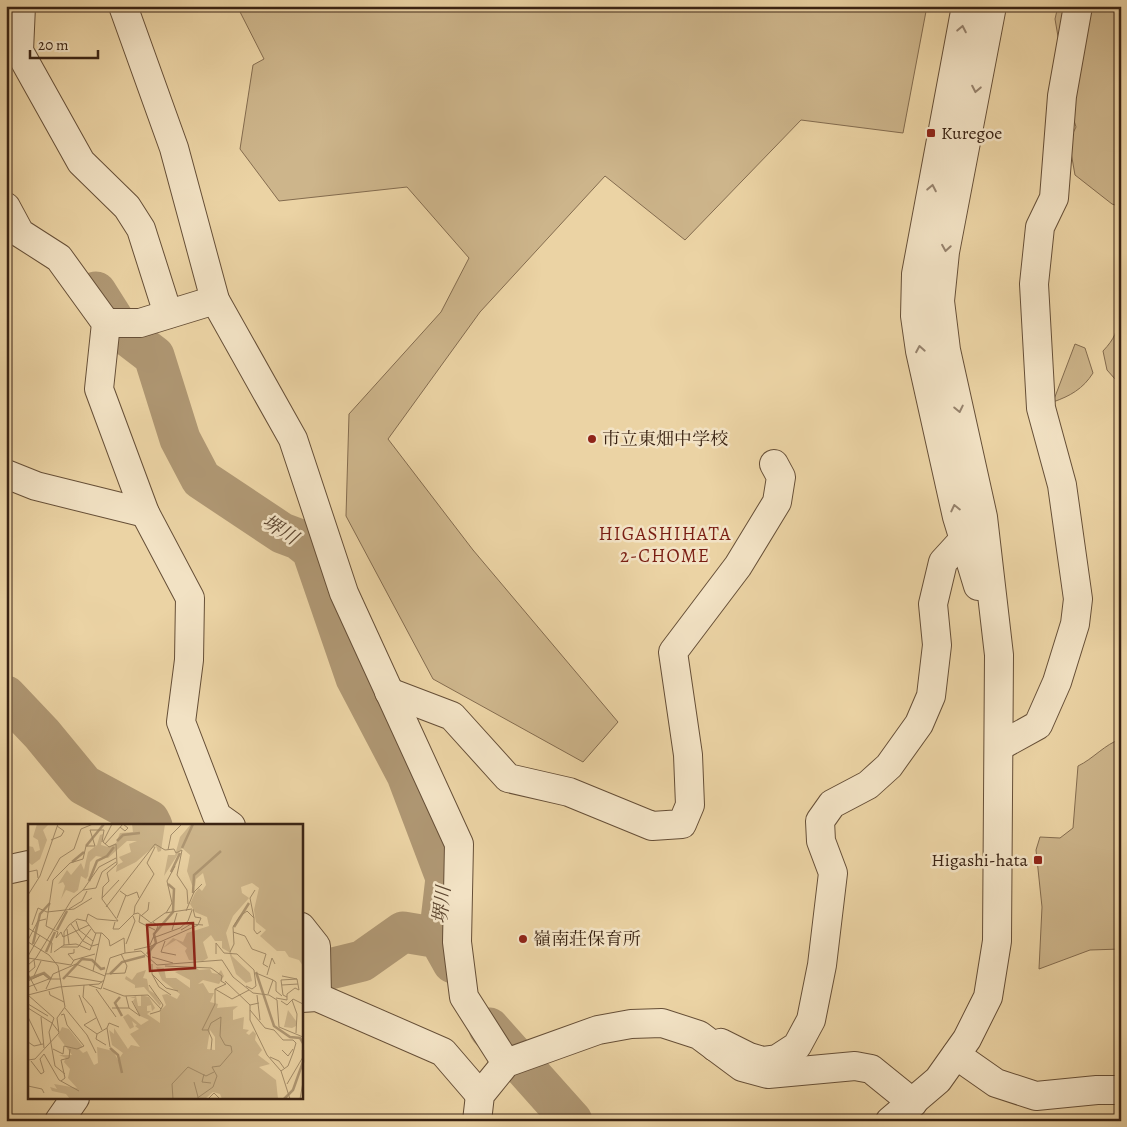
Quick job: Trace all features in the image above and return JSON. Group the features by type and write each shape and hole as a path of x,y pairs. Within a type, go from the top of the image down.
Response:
{"street":[{"path":"21,6 19,51 81,162 127,207 141,229 168,314"},
{"path":"123,6 174,148 215,300 293,439 344,593 459,844 458,942 464,997 506,1064"},
{"path":"966,6 916,274 915,316 922,360 964,539 999,655"},
{"path":"890,1121 938,1080 967,1039 988,996 998,941 999,655 983,518 946,350 940,301 945,252 992,6"},
{"path":"1000,746 1038,725 1057,682 1075,624 1078,599 1062,485 1040,408 1034,284 1040,227 1054,198 1062,96 1078,6"},
{"path":"6,206 20,233 59,258 106,323 100,389 145,513 190,598 189,660 181,722 217,816 228,824"},
{"path":"106,323 140,323 215,300"},
{"path":"389,692 452,716 508,778 569,792 652,826 682,824 690,805 688,755 672,652 738,566 777,502 782,477 774,464"},
{"path":"6,474 36,486 145,513"},
{"path":"715,1048 721,1043 749,1057 763,1061 777,1059 797,1046 811,1020 822,965 832,873 821,841 820,822 832,804 868,785 889,766 918,724 931,696 937,645 933,604 943,562 964,539"},
{"path":"6,870 28,865"},
{"path":"302,928 316,946 309,998 443,1052 479,1108 506,1064 598,1030 631,1024 662,1023 698,1035 742,1067 768,1074 855,1066 871,1069 913,1103"},
{"path":"956,1055 996,1083 1036,1096 1097,1090 1121,1090"},
{"path":"58,1121 73,1100"}],"shaded area":[{"path":"237,6 927,6 903,133 801,120 685,240 605,176 480,312 388,439 473,550 618,722 583,762 433,679 346,516 349,414 441,312 469,258 407,187 279,201 240,149 253,65 264,59"},
{"path":"1058,6 1121,6 1121,207 1112,204 1075,175 1069,141 1076,127 1070,107 1055,19"},
{"path":"1121,286 1121,380 1115,379 1107,370 1103,351 1115,335"},
{"path":"1075,344 1085,348 1093,373 1076,391 1053,402"},
{"path":"1121,739 1121,949 1090,950 1039,969 1042,907 1036,850 1040,837 1060,838 1073,828 1078,766 1110,744"}],"waterway":[{"name":"堺川","path":"96,292 120,330 154,356 180,439 201,479 282,533 298,539 312,550 356,678 407,775 446,878 439,938"},
{"name":"堺川","path":"6,696 42,734 84,785 149,820 151,824"},
{"name":"堺川","path":"302,976 362,961 403,932 439,938 453,963"},
{"name":"堺川","path":"489,1028 572,1121"}],"place":[{"name":"Kuregoe","path":"931,133"},
{"name":"市立東畑中学校","path":"592,439"},
{"name":"Higashi-hata","path":"1038,860"},
{"name":"嶺南荘保育所","path":"523,939"}],"district":[{"name":"HIGASHIHATA 2-CHOME","path":"665,545"}]}
